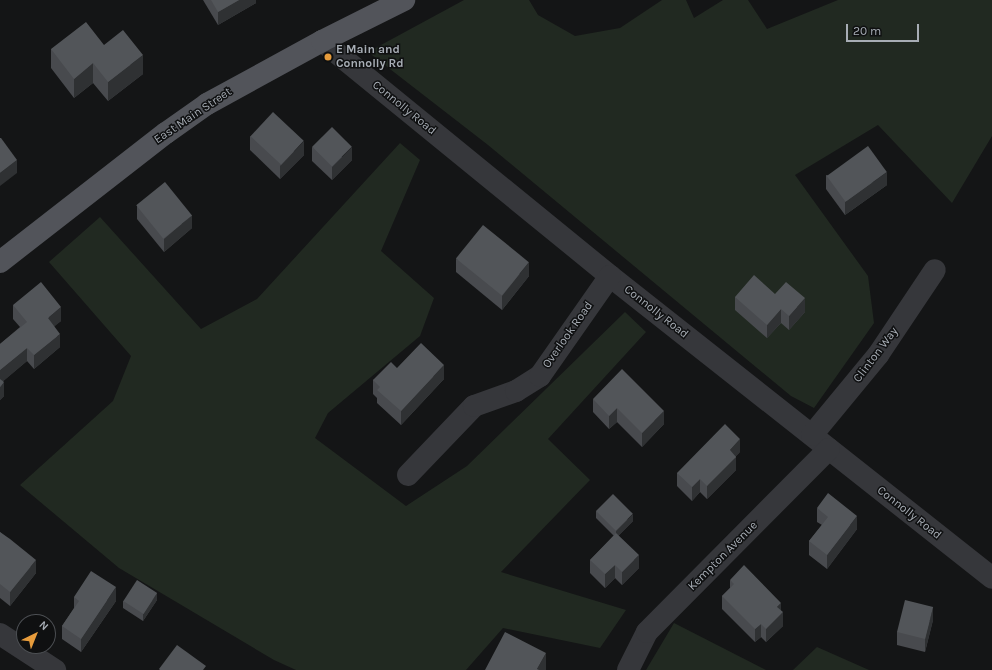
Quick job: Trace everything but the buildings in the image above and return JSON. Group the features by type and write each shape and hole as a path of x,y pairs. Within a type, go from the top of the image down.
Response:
{"main road":[{"name":"East Main Street","path":"0,262 166,133 207,104 322,41 404,0"}],"street":[{"name":"Connolly Road","path":"322,41 610,276 992,578"},
{"name":"Clinton Way","path":"812,436 878,355 935,270"},
{"name":"Overlook Road","path":"408,475 474,406 516,392 540,376 610,276"},
{"name":"Kempton Avenue","path":"628,670 647,632 829,449"},
{"path":"0,634 55,670"}],"shaded area":[{"path":"464,0 529,0 538,15 575,36 620,28 662,0 686,0 694,18 723,0 748,0 767,29 838,0 992,0 992,136 952,203 878,125 795,175 868,276 874,323 814,408 791,396 488,145 368,52"},
{"path":"400,143 420,160 381,251 434,298 420,336 328,413 315,438 406,506 467,466 625,312 646,332 548,439 590,480 501,572 626,610 600,648 503,628 466,670 296,670 274,660 119,568 20,485 113,401 131,356 49,262 100,217 201,329 257,299"},
{"path":"674,623 766,670 646,670"},
{"path":"817,647 869,670 793,670"}],"place":[{"name":"E Main and Connolly Rd","path":"328,57"}]}
